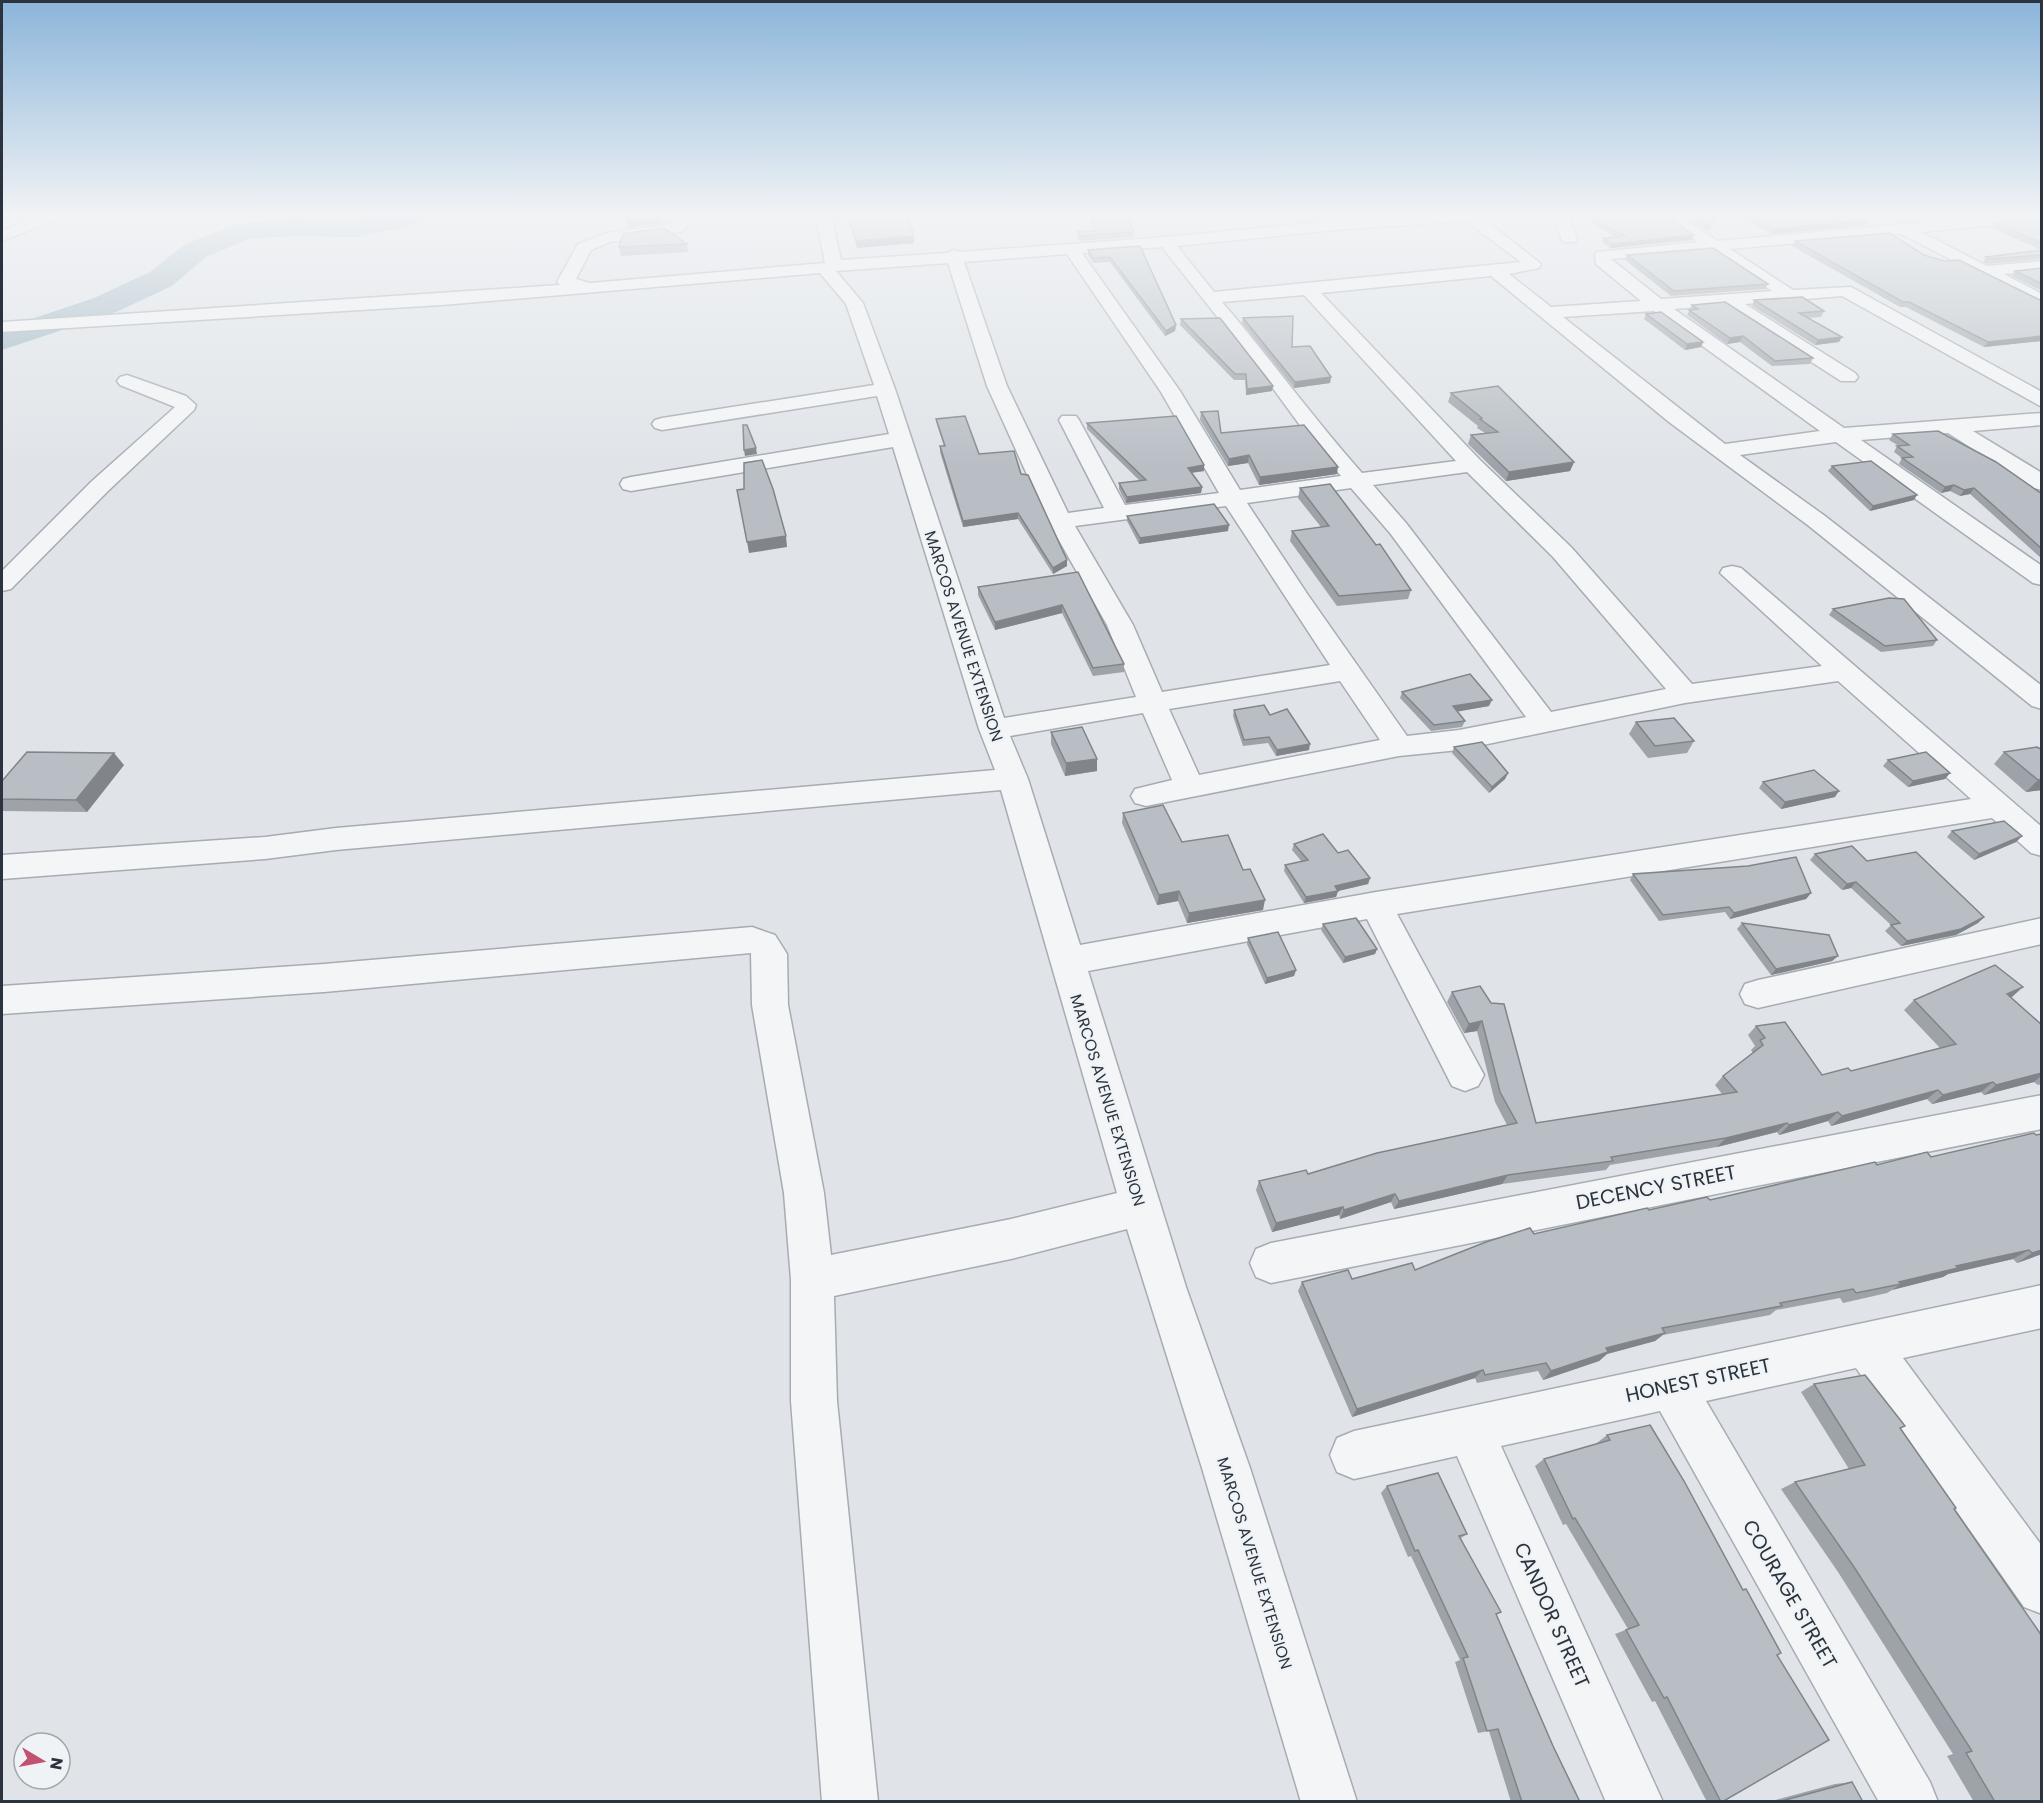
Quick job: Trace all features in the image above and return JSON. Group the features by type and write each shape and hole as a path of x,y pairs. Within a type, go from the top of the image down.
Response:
{"street":[{"path":"2,327 118,321 397,299"},
{"name":"MARCOS AVENUE EXTENSION","path":"851,299 885,389 993,729 1013,779 1141,1206 1226,1468 1329,1802"},
{"path":"968,299 997,386 1060,521 1120,625 1179,766 1191,787"},
{"path":"1105,299 1170,391 1233,498 1399,746"},
{"path":"1210,299 1271,372 1317,435 1398,528 1544,722"},
{"path":"1317,299 1472,465 1562,552 1685,694"},
{"path":"1531,299 1676,418 1835,535 2042,700"},
{"path":"1649,299 1839,435 1972,525 2042,578"},
{"path":"1548,313 1738,299"},
{"path":"1864,299 2042,401"},
{"path":"1727,300 1848,377"},
{"path":"2,584 100,486 184,410 186,405 179,400 127,381"},
{"path":"662,424 885,389"},
{"path":"1722,451 1839,435 2042,419"},
{"path":"1069,420 1118,513"},
{"path":"1953,427 2042,483"},
{"path":"631,484 751,462 900,439"},
{"path":"1060,521 1472,465"},
{"path":"1732,573 2042,845"},
{"path":"993,729 1347,671"},
{"path":"1146,796 1399,746 1459,740 1685,694 1846,671"},
{"path":"2,867 265,848 336,839 1013,779"},
{"path":"1066,961 1376,905 1998,806"},
{"path":"1376,905 1465,1075"},
{"path":"1758,994 2042,931"},
{"path":"2,1000 324,978 752,940 763,944 770,954 771,1005 785,1099 804,1193 812,1280 813,1401 850,1802"},
{"name":"DECENCY STREET","path":"1271,1263 2042,1112"},
{"path":"812,1280 1011,1239 1141,1206"},
{"name":"HONEST STREET","path":"1354,1455 2042,1306"},
{"path":"1866,1344 2042,1589"},
{"name":"COURAGE STREET","path":"1671,1386 1910,1802"},
{"name":"CANDOR STREET","path":"1469,1429 1635,1802"}],"building":[{"path":"1142,299 1164,299 1176,325 1166,331"},
{"path":"1805,299 1824,311 1799,313 1842,337 1818,340 1754,300"},
{"path":"1898,299 2038,299 2042,301 2042,336 1988,342 1909,302"},
{"path":"1725,302 1813,358 1775,361 1743,336 1730,338 1689,310 1698,309 1692,305"},
{"path":"1661,312 1703,342 1687,344 1646,314"},
{"path":"1293,316 1292,347 1310,346 1331,377 1295,382 1243,318"},
{"path":"1220,318 1273,386 1247,389 1246,374 1235,374 1181,319"},
{"path":"1498,386 1574,462 1509,472 1471,435 1498,432 1451,393"},
{"path":"1218,411 1221,433 1304,425 1338,467 1260,477 1249,455 1229,459 1201,412"},
{"path":"965,416 979,454 1014,451 1021,474 1028,475 1067,560 1053,568 1018,513 963,521 940,446 945,446 936,419"},
{"path":"1176,416 1204,465 1188,468 1202,487 1127,497 1119,483 1146,480 1087,423"},
{"path":"743,425 747,425 756,448 744,450"},
{"path":"1938,431 1996,462 2042,494 2042,549 1974,488 1964,490 1954,485 1945,487 1902,458 1913,457 1897,446 1909,445 1893,434"},
{"path":"762,460 786,536 747,542 737,490 744,489 744,463"},
{"path":"1871,461 1917,495 1873,506 1832,466"},
{"path":"1330,484 1376,545 1380,544 1411,590 1339,596 1292,531 1329,526 1300,488"},
{"path":"1214,504 1229,525 1140,538 1127,516"},
{"path":"1078,572 1124,664 1093,668 1062,605 995,622 978,587"},
{"path":"1889,598 1904,599 1937,640 1885,646 1833,609"},
{"path":"1470,674 1492,700 1453,706 1465,721 1434,725 1402,692"},
{"path":"1264,705 1270,715 1287,709 1310,744 1277,750 1269,737 1244,740 1234,710"},
{"path":"1674,718 1694,741 1655,746 1636,722"},
{"path":"1082,727 1097,759 1066,763 1051,732"},
{"path":"1482,742 1508,773 1492,787 1454,747"},
{"path":"2037,747 2042,750 2042,779 2038,780 2004,752"},
{"path":"27,752 114,753 76,800 2,799 2,781"},
{"path":"1926,752 1950,773 1913,781 1888,760"},
{"path":"1814,770 1839,791 1785,802 1763,782"},
{"path":"1163,805 1182,842 1228,835 1243,870 1250,869 1265,900 1189,913 1179,891 1159,895 1123,813"},
{"path":"2004,821 2022,836 1979,854 1952,831"},
{"path":"1323,834 1338,853 1348,850 1370,878 1335,886 1338,891 1306,897 1285,865 1308,860 1294,844"},
{"path":"1852,846 1867,861 1916,852 1984,917 1961,929 1907,941 1891,925 1900,923 1856,882 1847,884 1815,854"},
{"path":"1796,857 1811,893 1734,913 1729,907 1663,915 1633,874 1748,866"},
{"path":"1356,918 1377,949 1345,957 1323,924"},
{"path":"1742,923 1829,935 1838,956 1776,969"},
{"path":"1278,932 1296,970 1267,978 1248,938"},
{"path":"1995,965 2023,987 2007,994 2042,1025 2042,1073 1996,1085 1993,1082 1943,1095 1938,1090 1842,1116 1838,1112 1726,1138 1611,1157 1613,1161 1508,1175 1399,1201 1395,1194 1344,1210 1343,1207 1276,1223 1259,1181 1306,1170 1308,1174 1377,1153 1517,1123 1500,1092 1482,1021 1469,1024 1452,992 1480,986 1491,1003 1504,1004 1536,1123 1737,1092 1723,1076 1763,1045 1760,1040 1765,1038 1756,1026 1785,1022 1822,1075 1848,1068 1851,1071 1956,1044 1914,1000"},
{"path":"2034,1133 2042,1134 2042,1250 2032,1253 2029,1250 1956,1266 1958,1268 1899,1282 1901,1284 1856,1293 1853,1289 1780,1303 1782,1306 1662,1328 1665,1333 1606,1348 1608,1352 1551,1371 1546,1363 1485,1375 1483,1370 1357,1409 1302,1282 1348,1270 1352,1279 1412,1263 1415,1270 1486,1242 1530,1228 1534,1234 1647,1208 1649,1210 1707,1197 1710,1200 1875,1162 1877,1165 1927,1152 1931,1157"},
{"path":"1865,1375 1905,1426 1900,1428 2042,1636 2042,1802 1995,1802 1966,1753 1972,1751 1854,1567 1795,1482 1865,1465 1814,1384"},
{"path":"1650,1425 1684,1481 1743,1590 1746,1589 1781,1653 1777,1655 1829,1740 1722,1802 1667,1697 1664,1698 1626,1630 1639,1625 1575,1518 1573,1519 1544,1459 1610,1440 1607,1435"},
{"path":"1438,1473 1467,1534 1459,1536 1501,1612 1496,1614 1553,1746 1580,1802 1522,1802 1498,1729 1487,1731 1463,1658 1468,1657 1418,1550 1415,1551 1387,1486"},
{"path":"1852,1782 1863,1802 1778,1802"}],"waterway":[{"path":"2,340 118,299"}]}
